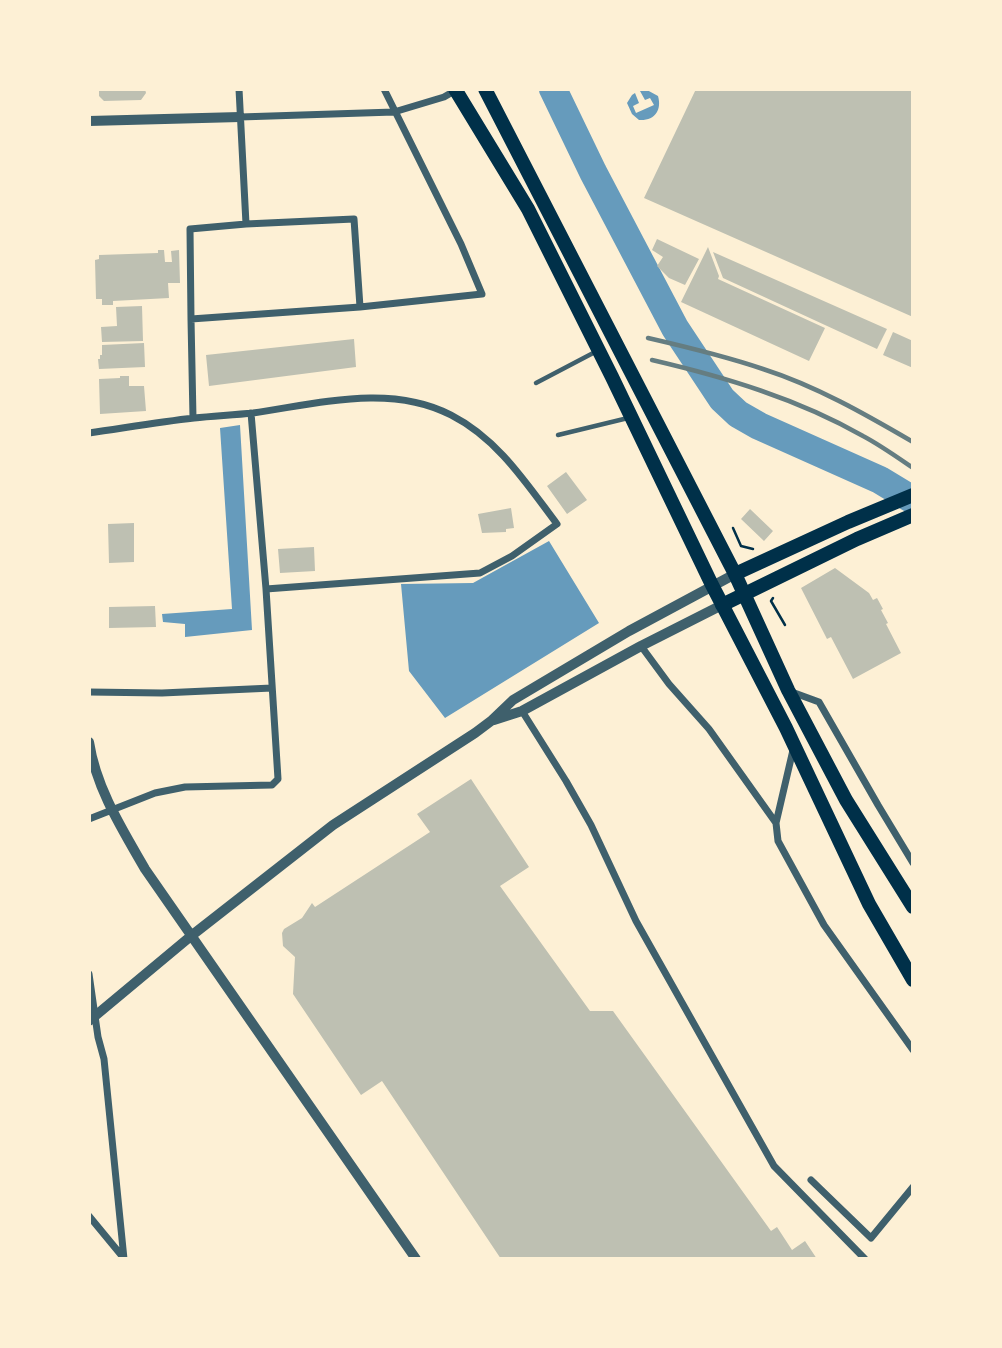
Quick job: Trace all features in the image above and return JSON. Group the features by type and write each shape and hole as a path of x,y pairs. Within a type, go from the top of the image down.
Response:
{"main road":[{"path":"485,89 735,574 788,690 846,800 913,908"},
{"path":"455,90 527,209 712,585 786,728 869,904 913,980"},
{"path":"735,574 913,495"},
{"path":"722,605 857,539 913,515"}],"street":[{"path":"239,89 246,224"},
{"path":"191,319 360,307 482,294 461,244 384,89"},
{"path":"89,121 394,111 444,97 455,90"},
{"path":"193,418 190,229 354,219 360,307"},
{"path":"89,433 349,398 393,399 433,407 453,416 485,438 511,462 556,524 512,556 480,573 266,589"},
{"path":"89,819 155,793 185,787 272,785 278,779 251,413"},
{"path":"92,1019 191,936 333,825 491,722 513,701 629,631 735,574"},
{"path":"491,722 522,711 722,605"},
{"path":"641,646 669,684 709,729 776,823"},
{"path":"89,692 162,693 272,688"},
{"path":"788,690 819,702 913,863"},
{"path":"522,711 566,781 636,921 774,1166 865,1259"},
{"path":"89,742 90,755 111,810 145,869 416,1259"},
{"path":"794,747 776,823 778,841 824,925 913,1050"},
{"path":"89,974 92,1019 104,1059 124,1258"},
{"path":"811,1180 871,1238 913,1187"},
{"path":"89,1216 124,1258"}],"lane":[{"path":"536,383 598,351"},
{"path":"558,435 631,417"}],"water":[{"path":"647,90 658,96 658,110 653,117 639,120 632,114 627,103 635,93 639,103 633,106 636,113 654,105 650,98 645,100 640,91"},
{"path":"240,425 252,630 185,637 185,624 163,622 162,614 232,609 220,428"},
{"path":"549,541 599,623 445,718 409,671 401,584 473,583"}],"building":[{"path":"99,89 145,89 146,93 141,100 104,101 99,96"},
{"path":"696,89 913,89 913,317 644,198"},
{"path":"657,239 699,259 685,285 669,278 657,266 663,257 652,250"},
{"path":"708,247 718,279 825,328 809,361 681,302"},
{"path":"158,250 164,250 165,262 172,262 171,251 179,250 180,283 168,283 169,298 113,301 113,305 102,305 102,299 96,299 95,260 99,259 99,255 158,253"},
{"path":"713,252 887,329 877,349 723,278"},
{"path":"142,306 143,341 102,342 101,327 117,326 116,307"},
{"path":"893,332 913,341 913,368 883,355"},
{"path":"354,339 356,367 209,386 206,355"},
{"path":"144,343 145,367 99,369 98,359 102,355 102,345"},
{"path":"129,376 129,386 144,386 146,411 100,414 99,379"},
{"path":"566,472 587,500 567,514 547,486"},
{"path":"511,508 514,528 506,529 506,532 482,533 478,514"},
{"path":"750,509 773,531 764,541 741,519"},
{"path":"134,523 134,562 109,563 108,524"},
{"path":"314,547 315,571 280,573 278,549"},
{"path":"835,568 869,593 873,600 877,598 888,623 886,624 901,653 853,679 831,637 827,639 801,588"},
{"path":"155,606 156,627 109,628 109,607"},
{"path":"471,779 529,867 500,886 590,1011 613,1011 771,1231 777,1227 792,1250 805,1241 817,1259 501,1259 382,1081 361,1095 293,994 295,957 283,946 282,933 302,918 312,903 315,907 430,832 417,814"}],"waterway":[{"path":"553,89 593,172 675,328 722,399 738,414 759,426 880,480 913,500"}],"railway":[{"path":"648,338 749,364 783,376 840,401 913,442"},
{"path":"652,360 707,374 787,400 838,423 913,468"}]}
